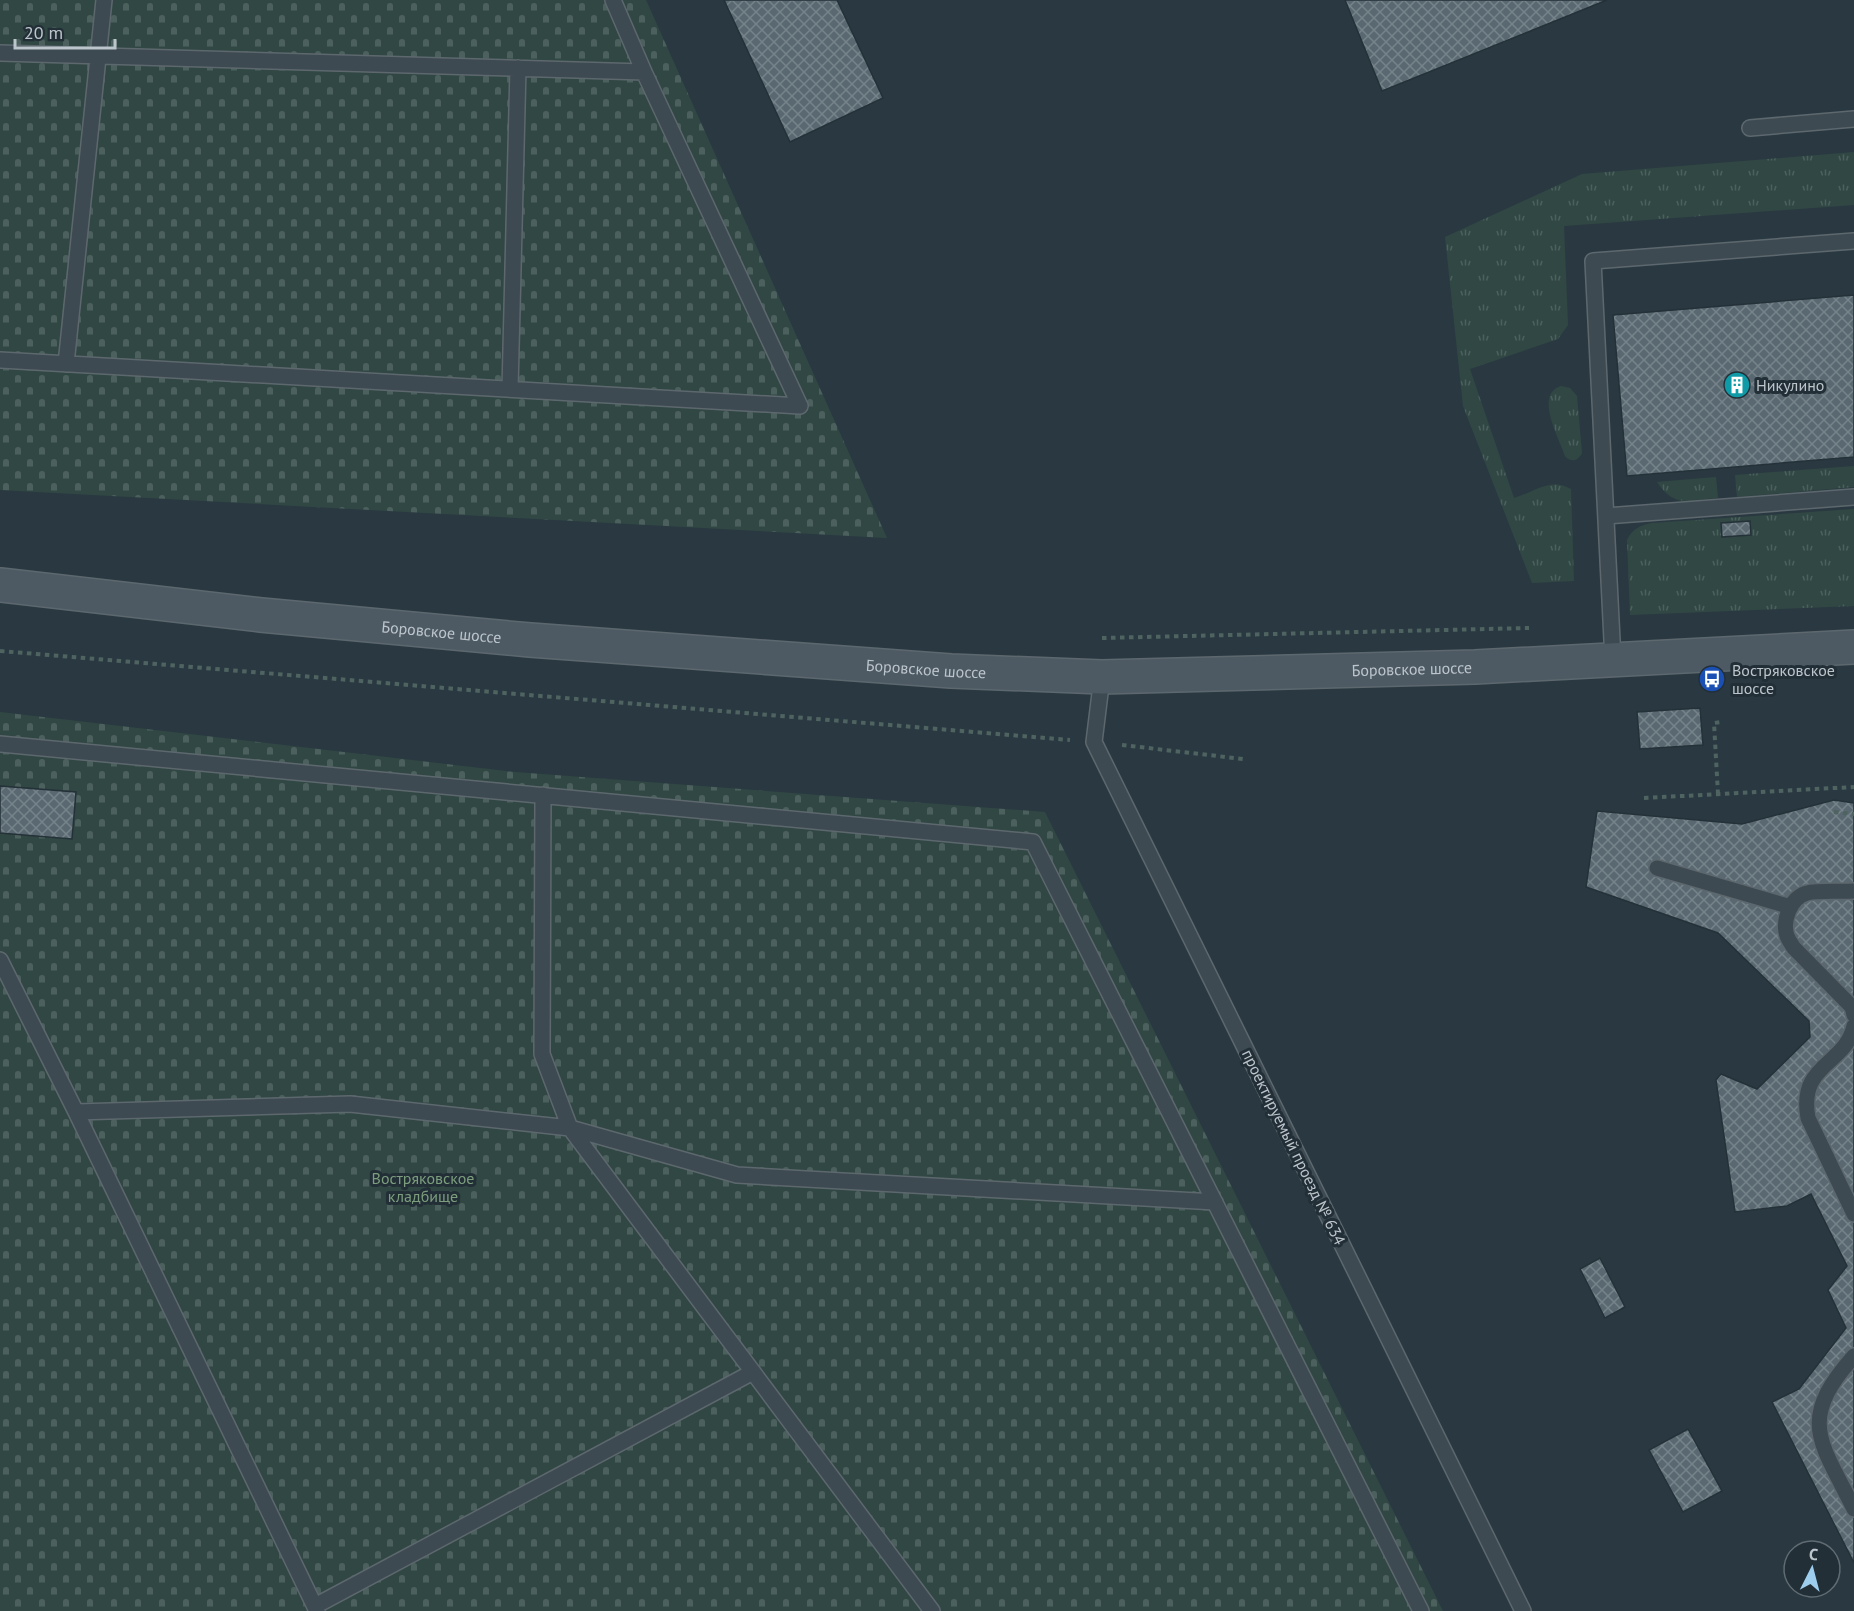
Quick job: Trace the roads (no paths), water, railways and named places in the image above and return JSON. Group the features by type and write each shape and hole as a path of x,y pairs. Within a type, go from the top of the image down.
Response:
{"street":[{"name":"Боровское шоссе","path":"0,585 261,615 530,640 951,671 1102,677 1475,667 1854,647"}],"lane":[{"path":"66,364 104,0"},
{"path":"0,360 800,406 644,72 613,0"},
{"path":"0,53 644,72"},
{"path":"510,389 518,68"},
{"path":"1750,128 1854,119"},
{"path":"1612,660 1593,261 1854,241"},
{"path":"1606,516 1854,497"},
{"name":"проектируемый проезд № 634","path":"1102,677 1094,742 1523,1611"},
{"path":"0,744 1033,842 1419,1606 1403,1611"},
{"path":"543,795 542,1054 570,1128 932,1611"},
{"path":"1657,868 1791,907"},
{"path":"1854,891 1806,894 1791,907 1786,922 1787,938 1794,948 1852,1007 1854,1015"},
{"path":"0,960 316,1609 753,1372"},
{"path":"1854,1026 1848,1041 1812,1078 1806,1102 1808,1118 1854,1214"},
{"path":"76,1112 350,1104 570,1128 737,1175 1215,1202"},
{"path":"1854,1356 1822,1401 1819,1427 1821,1441 1854,1509"}],"place":[{"name":"Никулино","path":"1737,385"},
{"name":"Востряковское шоссе","path":"1712,679"}],"park label":[{"name":"Востряковское кладбище","path":"423,1187"}]}
